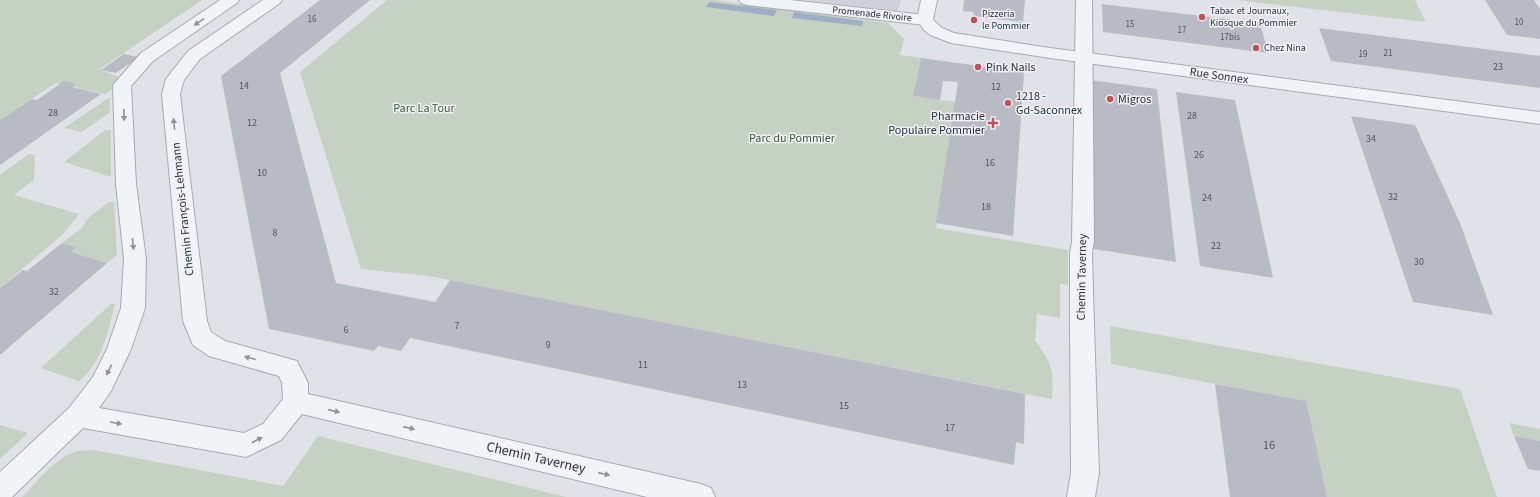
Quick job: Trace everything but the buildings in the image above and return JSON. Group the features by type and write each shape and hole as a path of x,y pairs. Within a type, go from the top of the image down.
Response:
{"street":[{"path":"0,490 78,416 102,384 119,348 133,308 135,259 126,184 122,85 147,57 231,0"},
{"name":"Chemin François-Lehmann","path":"274,0 194,55 176,79 171,94 195,321 202,338 218,350 288,368 294,383 296,402"},
{"name":"Promenade Rivoire","path":"747,0 925,20"},
{"path":"925,20 929,0"},
{"name":"Chemin Taverney","path":"1081,497 1085,473 1081,253 1083,242 1084,0"},
{"name":"Rue Sonnex","path":"925,20 934,30 951,38 988,44 1540,118"},
{"path":"78,416 246,445 272,432 296,402"},
{"name":"Chemin Taverney","path":"296,402 701,497"}],"shaded area":[{"path":"802,0 901,0 898,11"}],"green space":[{"path":"0,0 202,0 100,69 118,77 113,89 105,94 56,83 0,120"},
{"path":"387,0 713,0 888,23 904,39 900,55 921,58 913,96 955,102 936,228 1068,250 1068,285 1060,284 1060,318 1037,314 1035,340 1051,367 1053,380 1052,399 429,276 361,269 300,72"},
{"path":"1236,0 1415,0 1426,22"},
{"path":"110,97 110,112 82,132 64,128"},
{"path":"105,130 111,130 111,177 64,162"},
{"path":"29,154 35,155 34,180 14,195 79,214 63,234 0,288 0,175"},
{"path":"109,202 114,202 117,255 107,263 71,252 76,247 62,243 82,228 88,218"},
{"path":"112,303 115,304 103,346 99,356 87,374 79,381 41,368"},
{"path":"1110,326 1460,389 1497,497 1327,497 1305,401 1111,364"},
{"path":"1509,423 1540,429 1540,441 1514,436"},
{"path":"0,425 28,433 0,459"},
{"path":"318,436 566,497 22,497 47,470 62,458 78,451 94,450 283,486"}],"water":[{"path":"709,2 777,10 774,16 706,7"},
{"path":"794,12 863,21 862,26 792,18"}],"place":[{"name":"Tabac et Journaux, Kiosque du Pommier","path":"1202,17"},
{"name":"Pizzeria le Pommier","path":"974,20"},
{"name":"Chez Nina","path":"1256,48"},
{"name":"Pink Nails","path":"978,67"},
{"name":"Migros","path":"1110,99"},
{"name":"1218 - Gd-Saconnex","path":"1008,103"},
{"name":"Pharmacie Populaire Pommier","path":"993,123"}],"park label":[{"name":"Parc La Tour","path":"424,108"},
{"name":"Parc du Pommier","path":"792,138"}]}
